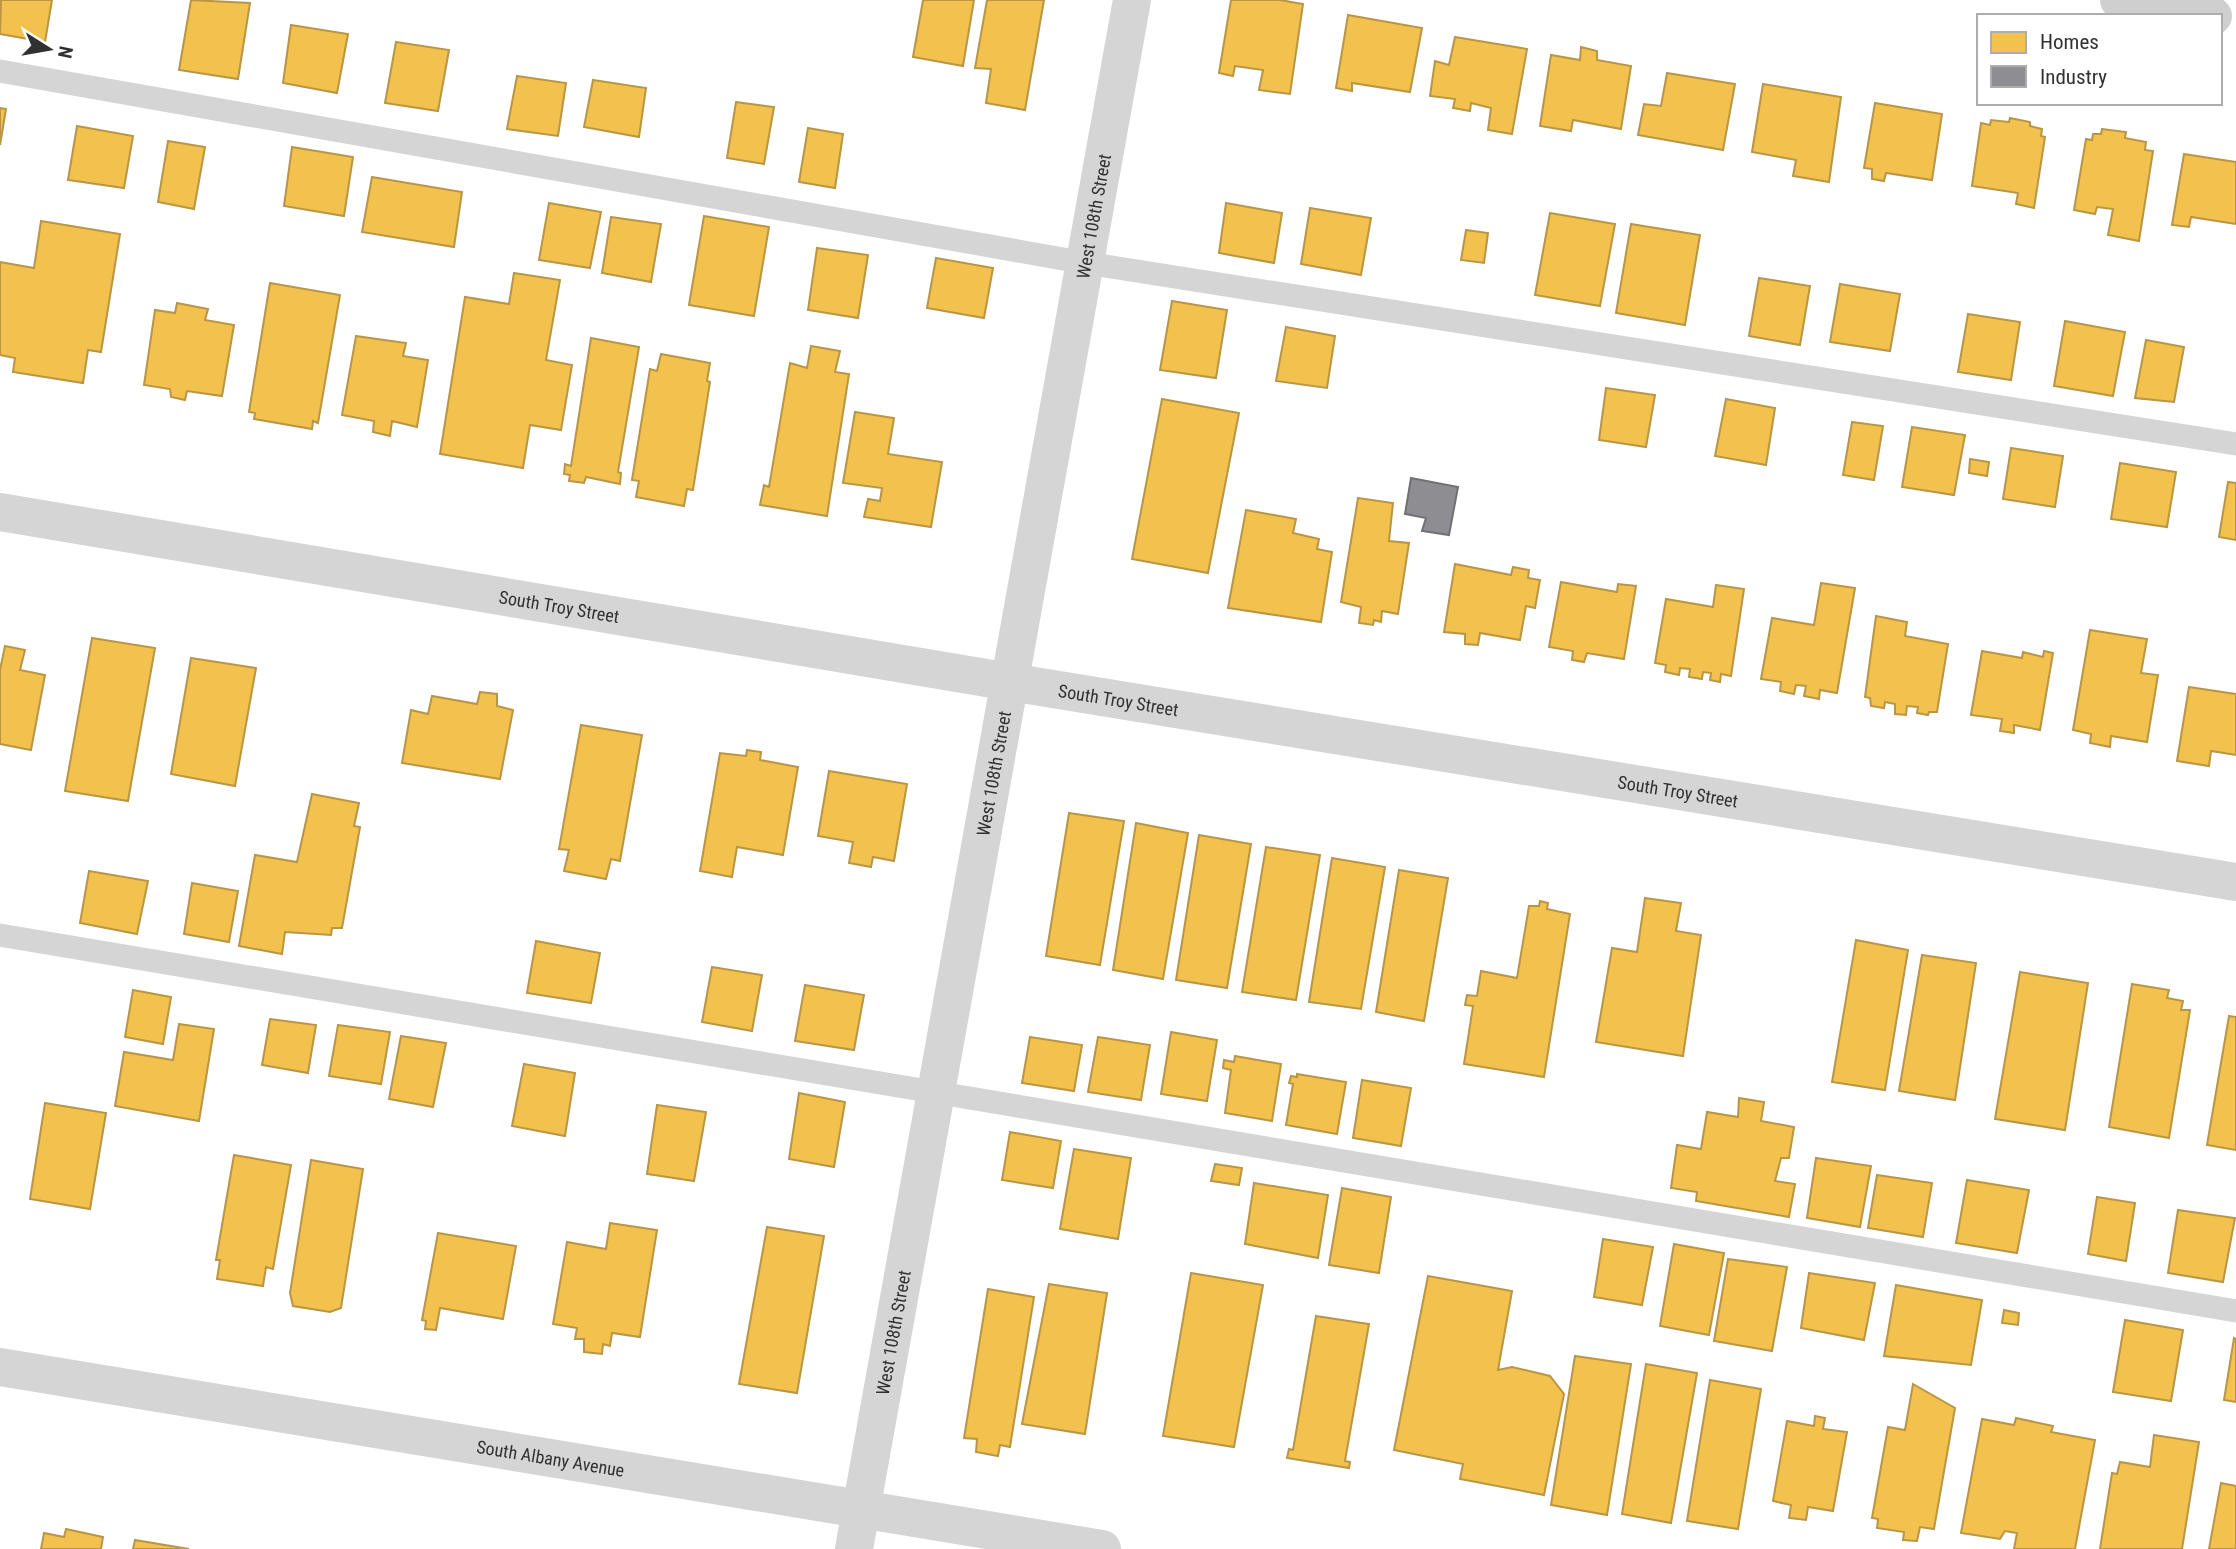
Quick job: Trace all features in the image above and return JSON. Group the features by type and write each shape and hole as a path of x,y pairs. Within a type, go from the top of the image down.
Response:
{"main road":[{"path":"2119,0 2201,14"}],"street":[{"name":"West 108th Street","path":"854,1549 1132,0"},
{"name":"South Troy Street","path":"0,512 1010,682 2236,881"},
{"name":"South Albany Avenue","path":"0,1367 1102,1549"}],"lane":[{"path":"0,71 1086,263 2236,444"},
{"path":"0,935 2236,1311"}],"building: Homes":[{"path":"1,0 52,0 45,42 0,34"},
{"path":"191,0 250,3 238,79 179,70"},
{"path":"923,0 974,0 963,66 913,57"},
{"path":"987,0 1044,0 1025,110 986,103 991,69 975,68"},
{"path":"1231,0 1280,0 1303,4 1290,94 1259,90 1263,70 1235,66 1233,76 1219,73"},
{"path":"1348,15 1422,28 1410,92 1352,83 1352,91 1336,88"},
{"path":"291,25 348,34 337,93 283,83"},
{"path":"1455,37 1527,49 1512,134 1488,130 1491,108 1471,103 1470,111 1453,108 1455,99 1430,96 1435,61 1449,65"},
{"path":"396,42 449,50 438,111 385,103"},
{"path":"1581,47 1597,51 1597,60 1631,66 1621,129 1573,120 1571,131 1540,126 1551,55 1580,60"},
{"path":"1667,73 1735,84 1723,150 1638,135 1644,104 1661,106"},
{"path":"517,76 566,83 558,136 507,129"},
{"path":"593,80 646,88 639,137 584,127"},
{"path":"1763,84 1841,97 1829,182 1793,176 1796,160 1752,152"},
{"path":"736,102 774,107 764,164 727,158"},
{"path":"1875,103 1942,114 1932,180 1886,173 1884,181 1872,179 1872,169 1864,168"},
{"path":"0,108 6,109 0,145"},
{"path":"2010,118 2030,122 2030,126 2042,129 2041,136 2045,137 2034,208 2016,204 2018,193 1972,186 1981,123 1990,125 1991,120 2009,122"},
{"path":"77,126 133,136 124,188 68,180"},
{"path":"808,128 843,134 835,188 799,182"},
{"path":"2102,129 2126,132 2125,138 2146,142 2145,150 2153,151 2139,241 2108,235 2113,209 2097,207 2095,214 2074,210 2086,139 2092,140 2093,134 2101,134"},
{"path":"168,141 205,147 194,209 158,202"},
{"path":"292,147 353,157 344,216 284,206"},
{"path":"2184,154 2236,162 2236,224 2191,217 2189,227 2172,225"},
{"path":"372,177 462,192 454,247 362,232"},
{"path":"549,203 601,212 590,268 539,260"},
{"path":"1226,203 1282,213 1274,263 1219,253"},
{"path":"1310,208 1371,218 1361,275 1301,264"},
{"path":"1550,213 1615,224 1600,306 1535,295"},
{"path":"704,216 769,227 754,316 689,305"},
{"path":"611,217 661,224 651,282 602,273"},
{"path":"41,221 120,234 101,352 88,350 83,383 13,372 15,358 0,355 0,262 34,268"},
{"path":"1631,224 1700,235 1685,325 1616,313"},
{"path":"1466,230 1488,233 1484,263 1461,260"},
{"path":"817,248 868,255 858,318 808,310"},
{"path":"936,258 993,268 984,318 927,308"},
{"path":"514,273 560,280 546,360 572,365 561,430 530,425 523,468 440,454 465,297 509,304"},
{"path":"1759,278 1810,286 1800,345 1749,336"},
{"path":"270,283 340,295 318,423 313,421 312,429 254,419 255,413 249,412"},
{"path":"1840,284 1900,294 1890,351 1830,342"},
{"path":"1172,301 1227,310 1216,378 1160,370"},
{"path":"177,303 208,309 205,320 234,325 222,396 187,391 185,400 171,397 170,389 144,385 155,310 175,313"},
{"path":"1968,314 2020,322 2011,380 1958,372"},
{"path":"2065,321 2125,332 2113,396 2054,386"},
{"path":"1286,327 1335,336 1327,388 1276,381"},
{"path":"356,336 406,343 403,356 428,360 417,427 392,421 390,436 373,432 374,421 342,415"},
{"path":"591,338 639,347 618,472 621,473 620,484 586,477 584,483 569,481 570,475 564,474 565,464 571,466"},
{"path":"2146,340 2184,347 2174,402 2135,398"},
{"path":"811,346 840,351 835,372 849,374 827,516 760,505 764,485 769,487 790,363 807,368"},
{"path":"661,354 710,363 707,381 710,382 693,490 687,489 684,506 636,497 639,481 632,480 650,369 657,371"},
{"path":"1606,388 1655,395 1646,447 1599,440"},
{"path":"1162,399 1239,413 1208,573 1132,559"},
{"path":"1726,399 1775,408 1766,465 1715,456"},
{"path":"855,412 894,418 888,454 942,462 931,527 864,517 868,499 880,501 882,488 843,483"},
{"path":"1852,422 1883,426 1874,480 1843,475"},
{"path":"1912,427 1965,435 1954,495 1902,487"},
{"path":"2011,448 2063,456 2055,507 2003,499"},
{"path":"1970,459 1989,462 1987,476 1969,473"},
{"path":"2120,463 2176,472 2167,527 2111,519"},
{"path":"2228,482 2236,483 2236,540 2219,537"},
{"path":"1358,498 1393,503 1389,541 1409,543 1398,614 1382,611 1381,622 1374,620 1373,625 1359,623 1361,607 1341,602"},
{"path":"1246,510 1296,519 1293,533 1319,539 1317,549 1332,552 1321,622 1228,608"},
{"path":"1455,564 1511,575 1513,567 1529,570 1528,578 1540,580 1535,608 1526,606 1520,640 1480,633 1478,645 1465,644 1465,634 1444,632"},
{"path":"1561,582 1617,592 1618,584 1636,586 1624,659 1587,653 1584,662 1572,660 1573,651 1549,647"},
{"path":"1821,583 1855,588 1837,693 1820,690 1819,699 1804,696 1806,686 1796,685 1794,694 1780,691 1781,682 1761,679 1772,618 1814,625"},
{"path":"1716,585 1744,589 1731,676 1721,674 1720,682 1710,680 1711,673 1703,672 1702,679 1689,677 1690,669 1680,668 1679,675 1665,672 1666,665 1655,663 1666,599 1713,607"},
{"path":"1876,616 1907,622 1905,636 1948,644 1937,712 1929,712 1928,715 1917,713 1918,707 1907,706 1906,715 1895,714 1895,704 1885,702 1884,708 1871,706 1870,698 1865,697"},
{"path":"2090,630 2147,639 2141,673 2158,675 2147,742 2111,736 2110,747 2090,743 2091,734 2073,730"},
{"path":"92,638 155,648 128,801 65,791"},
{"path":"5,646 25,650 20,670 45,675 31,750 0,744 0,670"},
{"path":"1982,651 2022,658 2023,652 2043,657 2044,651 2053,653 2040,730 2014,725 2014,733 2000,731 2002,719 1971,715"},
{"path":"191,658 256,668 235,786 171,774"},
{"path":"2189,687 2236,694 2236,755 2211,751 2209,766 2177,761"},
{"path":"480,692 497,694 497,706 513,710 500,779 402,763 411,710 428,714 432,696 477,704"},
{"path":"581,725 642,735 620,861 611,859 606,879 564,871 569,850 559,849"},
{"path":"747,750 761,752 760,760 798,767 783,855 737,847 732,877 700,871 720,753 746,756"},
{"path":"829,771 907,784 894,861 873,857 871,867 849,863 853,842 818,836"},
{"path":"312,794 359,803 354,826 360,827 342,928 332,928 331,935 285,932 282,954 239,946 255,855 297,862"},
{"path":"1069,813 1124,821 1100,965 1046,956"},
{"path":"1136,823 1188,833 1163,979 1113,970"},
{"path":"1199,835 1251,844 1227,988 1176,980"},
{"path":"1266,847 1320,855 1296,1000 1242,992"},
{"path":"1332,858 1385,867 1361,1009 1309,1002"},
{"path":"1399,870 1448,878 1424,1021 1376,1012"},
{"path":"89,871 148,881 137,934 80,923"},
{"path":"192,883 238,891 229,942 184,934"},
{"path":"1645,898 1681,903 1676,931 1701,935 1683,1056 1596,1042 1612,948 1637,952"},
{"path":"1540,901 1548,903 1547,909 1570,914 1544,1077 1464,1064 1473,1006 1465,1005 1467,995 1477,996 1481,971 1517,978 1529,906 1539,906"},
{"path":"1856,940 1908,950 1885,1090 1832,1082"},
{"path":"536,941 600,953 591,1003 527,993"},
{"path":"1922,955 1976,963 1955,1100 1899,1091"},
{"path":"712,967 762,975 752,1031 702,1022"},
{"path":"2020,972 2088,983 2065,1130 1995,1119"},
{"path":"2132,984 2169,990 2167,998 2183,1001 2181,1010 2190,1010 2169,1138 2109,1127"},
{"path":"805,985 864,995 854,1050 795,1041"},
{"path":"133,990 171,997 163,1044 125,1037"},
{"path":"2229,1016 2236,1017 2236,1150 2207,1145"},
{"path":"270,1019 316,1025 308,1073 262,1065"},
{"path":"179,1024 214,1029 199,1121 115,1106 124,1052 173,1060"},
{"path":"338,1025 390,1032 381,1084 329,1076"},
{"path":"1171,1032 1217,1040 1207,1101 1161,1094"},
{"path":"401,1036 446,1043 433,1107 389,1099"},
{"path":"1030,1037 1082,1045 1074,1091 1022,1083"},
{"path":"1098,1037 1150,1045 1141,1100 1088,1092"},
{"path":"1235,1056 1281,1064 1272,1121 1225,1113 1231,1070 1223,1068 1224,1060 1234,1062"},
{"path":"524,1064 575,1073 565,1136 512,1126"},
{"path":"1297,1074 1346,1082 1337,1134 1286,1125 1293,1084 1289,1083 1291,1076 1297,1077"},
{"path":"1362,1080 1411,1088 1401,1146 1353,1138"},
{"path":"799,1093 845,1102 834,1167 789,1159"},
{"path":"1739,1098 1764,1102 1761,1121 1794,1127 1789,1158 1781,1158 1775,1181 1795,1184 1789,1217 1696,1201 1697,1192 1671,1188 1677,1145 1701,1149 1707,1112 1738,1117"},
{"path":"45,1103 106,1113 90,1209 30,1199"},
{"path":"657,1105 706,1112 694,1181 647,1174"},
{"path":"1010,1132 1061,1141 1053,1188 1002,1180"},
{"path":"1074,1149 1131,1158 1118,1239 1060,1229"},
{"path":"234,1155 291,1165 273,1269 266,1267 263,1286 217,1279 220,1260 216,1260"},
{"path":"1816,1158 1871,1166 1860,1227 1807,1218"},
{"path":"311,1160 363,1169 341,1308 330,1312 293,1306 290,1293"},
{"path":"1215,1164 1242,1168 1239,1185 1211,1181"},
{"path":"1877,1175 1932,1183 1923,1237 1868,1228"},
{"path":"1967,1180 2029,1190 2017,1253 1956,1243"},
{"path":"1254,1183 1328,1195 1318,1258 1245,1244"},
{"path":"1342,1188 1391,1197 1379,1273 1329,1265"},
{"path":"2097,1197 2135,1203 2126,1261 2088,1254"},
{"path":"2178,1210 2235,1218 2223,1282 2168,1273"},
{"path":"610,1223 657,1230 640,1337 612,1333 610,1346 603,1344 602,1354 584,1352 584,1339 575,1339 577,1328 553,1324 567,1242 606,1249"},
{"path":"767,1227 824,1236 797,1393 739,1384"},
{"path":"438,1233 516,1246 503,1319 440,1308 436,1330 425,1329 426,1321 422,1320"},
{"path":"1603,1239 1653,1247 1642,1305 1594,1297"},
{"path":"1674,1244 1724,1253 1709,1335 1660,1326"},
{"path":"1728,1259 1787,1267 1772,1351 1714,1341"},
{"path":"1191,1273 1263,1285 1234,1447 1163,1436"},
{"path":"1809,1273 1875,1283 1864,1340 1801,1328"},
{"path":"1428,1276 1512,1291 1498,1370 1512,1367 1550,1376 1564,1394 1544,1495 1460,1479 1463,1464 1394,1450"},
{"path":"1049,1284 1107,1293 1085,1434 1022,1424"},
{"path":"1896,1285 1982,1300 1971,1365 1884,1356"},
{"path":"988,1289 1034,1297 1010,1447 1000,1445 998,1456 976,1452 977,1439 964,1438"},
{"path":"2004,1310 2019,1313 2018,1325 2002,1323"},
{"path":"1316,1316 1369,1324 1345,1461 1350,1462 1349,1468 1287,1458 1289,1449 1293,1450"},
{"path":"2125,1320 2183,1330 2171,1401 2113,1392"},
{"path":"2234,1338 2236,1339 2236,1402 2224,1400"},
{"path":"1575,1356 1631,1364 1607,1515 1551,1505"},
{"path":"1646,1364 1697,1373 1671,1523 1622,1514"},
{"path":"1710,1380 1761,1389 1738,1529 1687,1521"},
{"path":"1913,1384 1955,1408 1934,1529 1920,1527 1917,1541 1903,1540 1904,1532 1877,1528 1878,1519 1872,1518 1888,1427 1905,1430"},
{"path":"1815,1416 1825,1418 1823,1429 1847,1432 1833,1511 1808,1507 1806,1520 1789,1518 1791,1505 1773,1501 1787,1421 1814,1426"},
{"path":"2016,1418 2053,1426 2051,1432 2095,1440 2075,1549 2014,1549 2017,1533 2005,1531 2000,1539 1961,1533 1982,1419 2014,1425"},
{"path":"2154,1435 2199,1442 2182,1549 2100,1549 2112,1473 2117,1474 2120,1462 2150,1467"},
{"path":"2221,1483 2236,1486 2236,1549 2209,1549"},
{"path":"66,1529 103,1537 101,1549 41,1549 44,1533 64,1537"},
{"path":"135,1540 189,1549 133,1549"}],"building: Industry":[{"path":"1411,478 1458,487 1449,535 1422,531 1426,518 1405,514"}]}
